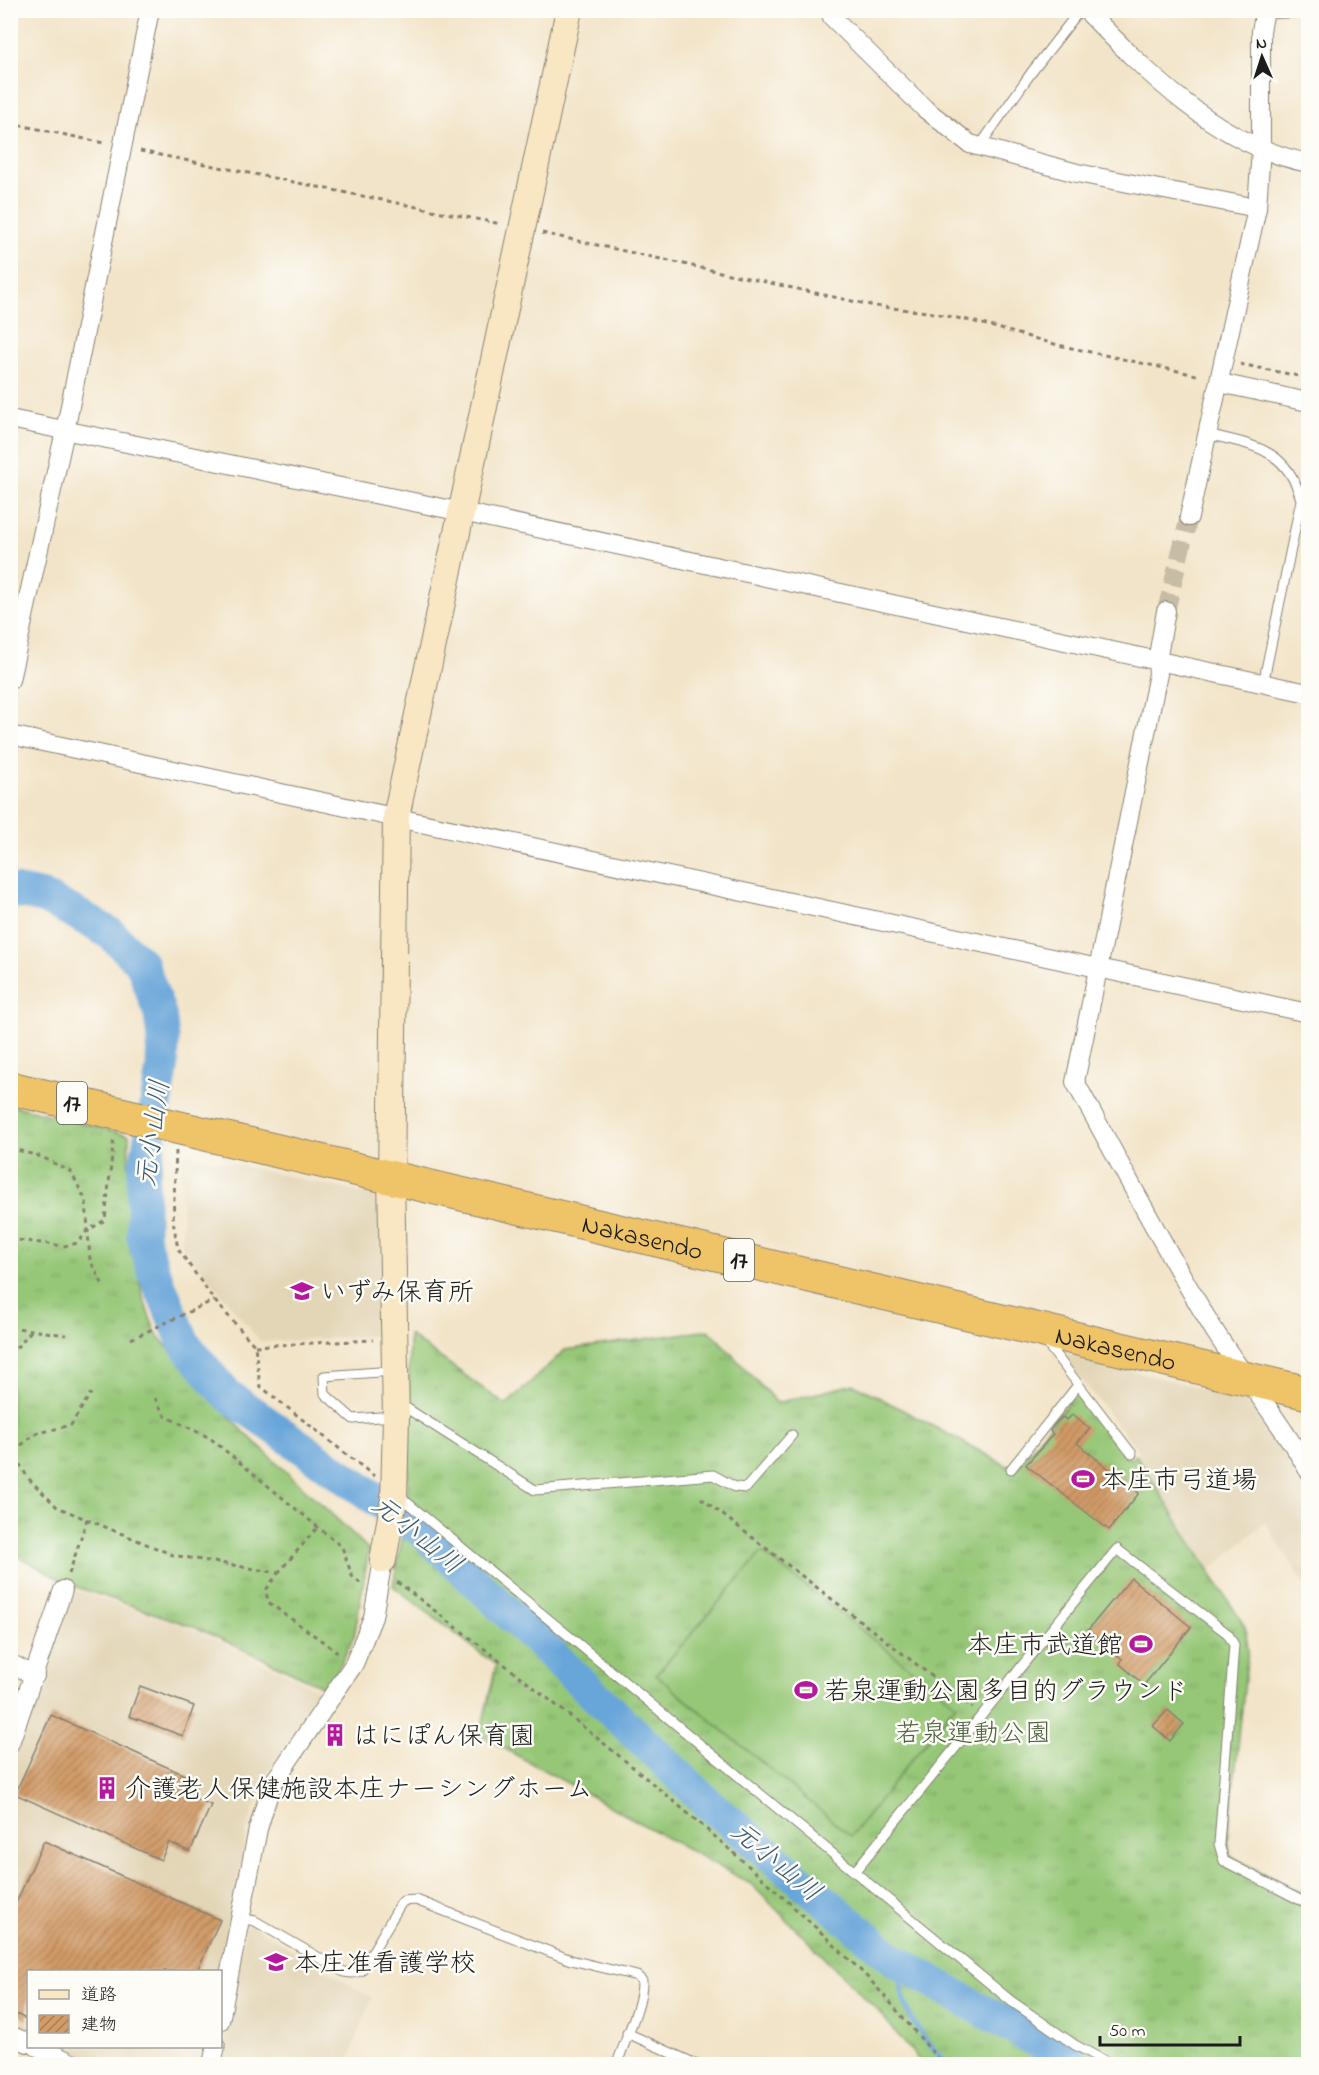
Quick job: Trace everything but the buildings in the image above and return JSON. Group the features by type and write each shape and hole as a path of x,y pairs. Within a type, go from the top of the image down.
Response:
{"highway":[{"name":"Nakasendo","path":"10,1089 1037,1331 1242,1375 1308,1393"}],"street":[{"path":"10,680 65,431 150,10"},
{"path":"222,2011 258,1829 272,1786 354,1664 373,1617 377,1596 394,1496 396,1409 391,1178 396,817 569,10"},
{"path":"830,10 832,17 925,109 970,144 1077,173 1257,208"},
{"path":"1086,10 1139,64 1208,120 1261,149 1304,159"},
{"path":"1189,517 1257,208 1261,149 1261,31 1265,12"},
{"path":"1220,383 1308,402"},
{"path":"10,419 462,512 1308,693"},
{"path":"1166,611 1156,661 1158,674 1096,968 1075,1082 1205,1315 1242,1375 1295,1446 1308,1470"},
{"path":"10,735 1308,1013"},
{"path":"10,1743 63,1590"},
{"path":"10,1663 35,1676"},
{"path":"10,2035 27,2043"},
{"path":"40,2048 74,2064"},
{"path":"212,2064 216,2048"}],"lane":[{"path":"979,147 1031,73 1080,10"},
{"path":"1265,12 1308,12"},
{"path":"1206,434 1274,454 1297,482 1301,500 1263,684"},
{"path":"1037,1331 1132,1454"},
{"path":"395,1371 324,1376 325,1394 353,1419 396,1409 535,1490 713,1475 735,1487 746,1488 792,1435"},
{"path":"1011,1469 1078,1385"},
{"path":"394,1496 1011,2001 1075,2045 1111,2064"},
{"path":"855,1871 1117,1549 1228,1634 1234,1646 1219,1844 1224,1861 1308,1904"},
{"path":"241,1918 255,1921 344,1972 352,1973 361,1971 403,1901 416,1900 571,1960 637,1976 642,1982 642,1995 617,2064"},
{"path":"627,2033 696,2064"}],"path":[{"path":"10,123 522,228 875,306 928,312 972,321 1058,345 1200,375 1220,383"},
{"path":"1222,360 1308,378"},
{"path":"10,1239 64,1246 78,1243 87,1231 105,1220 125,1116"},
{"path":"174,1128 173,1221 178,1249 214,1300 255,1346 260,1386 394,1496"},
{"path":"10,1148 42,1157 71,1172 86,1201 90,1260 104,1287"},
{"path":"133,1338 214,1300"},
{"path":"10,1327 66,1335"},
{"path":"10,1355 32,1330"},
{"path":"255,1346 395,1338"},
{"path":"91,1393 71,1425 35,1434 12,1449 28,1478 57,1507 173,1555 278,1573"},
{"path":"155,1398 165,1416 210,1438 342,1547 352,1576 377,1596"},
{"path":"701,1498 982,1715"},
{"path":"63,1590 87,1519"},
{"path":"317,1528 266,1590 268,1602 354,1664"},
{"path":"382,1565 685,1808 857,1967 943,2064"}],"shaded area":[{"name":"いずみ保育所","path":"181,1152 374,1196 381,1206 386,1335 261,1342 183,1247"},
{"path":"1060,1352 1254,1402 1308,1495 1308,1590 1265,1522 1209,1571 1136,1455 1139,1452"},
{"path":"69,1588 197,1631 324,1692 271,1767 262,1787 247,1830 222,1973 222,1970 27,1970 27,2036 11,2028 10,1758"},
{"name":"本庄准看護学校","path":"252,1925 372,1998 347,2064 219,2064 246,1926"},
{"path":"51,2048 207,2048 204,2064 87,2064"}],"green space":[{"path":"11,1105 129,1135 130,1207 135,1258 146,1306 154,1328 164,1343 228,1415 369,1550 354,1637 328,1689 197,1628 68,1584 11,1552"},
{"name":"若泉運動公園","path":"709,1330 777,1403 854,1384 1015,1470 1078,1390 1129,1459 1136,1455 1245,1627 1248,1650 1228,1841 1230,1856 1308,1897 1308,2064 922,2064 880,2013 751,1884 480,1735 496,1665 393,1586 408,1507 409,1335 506,1405 565,1350"},
{"name":"若泉運動公園多目的グラウンド","path":"762,1552 956,1704 851,1836 656,1675"}],"waterway":[{"name":"元小山川","path":"10,890 43,897 73,912 111,934 142,964 160,1014 163,1039 162,1069 143,1178 143,1237 153,1270 184,1343 226,1394 424,1533 708,1803 895,1960 1076,2064"},
{"path":"895,1960 902,1993 911,2017 925,2039 948,2064"}],"tunnel":[{"path":"1166,611 1189,517"}],"place":[{"name":"いずみ保育所","path":"302,1291"},
{"name":"本庄市弓道場","path":"1083,1479"},
{"name":"本庄市武道館","path":"1141,1644"},
{"name":"若泉運動公園多目的グラウンド","path":"806,1690"},
{"name":"はにぽん保育園","path":"335,1735"},
{"name":"介護老人保健施設本庄ナーシングホーム","path":"107,1788"},
{"name":"本庄准看護学校","path":"276,1962"}]}
